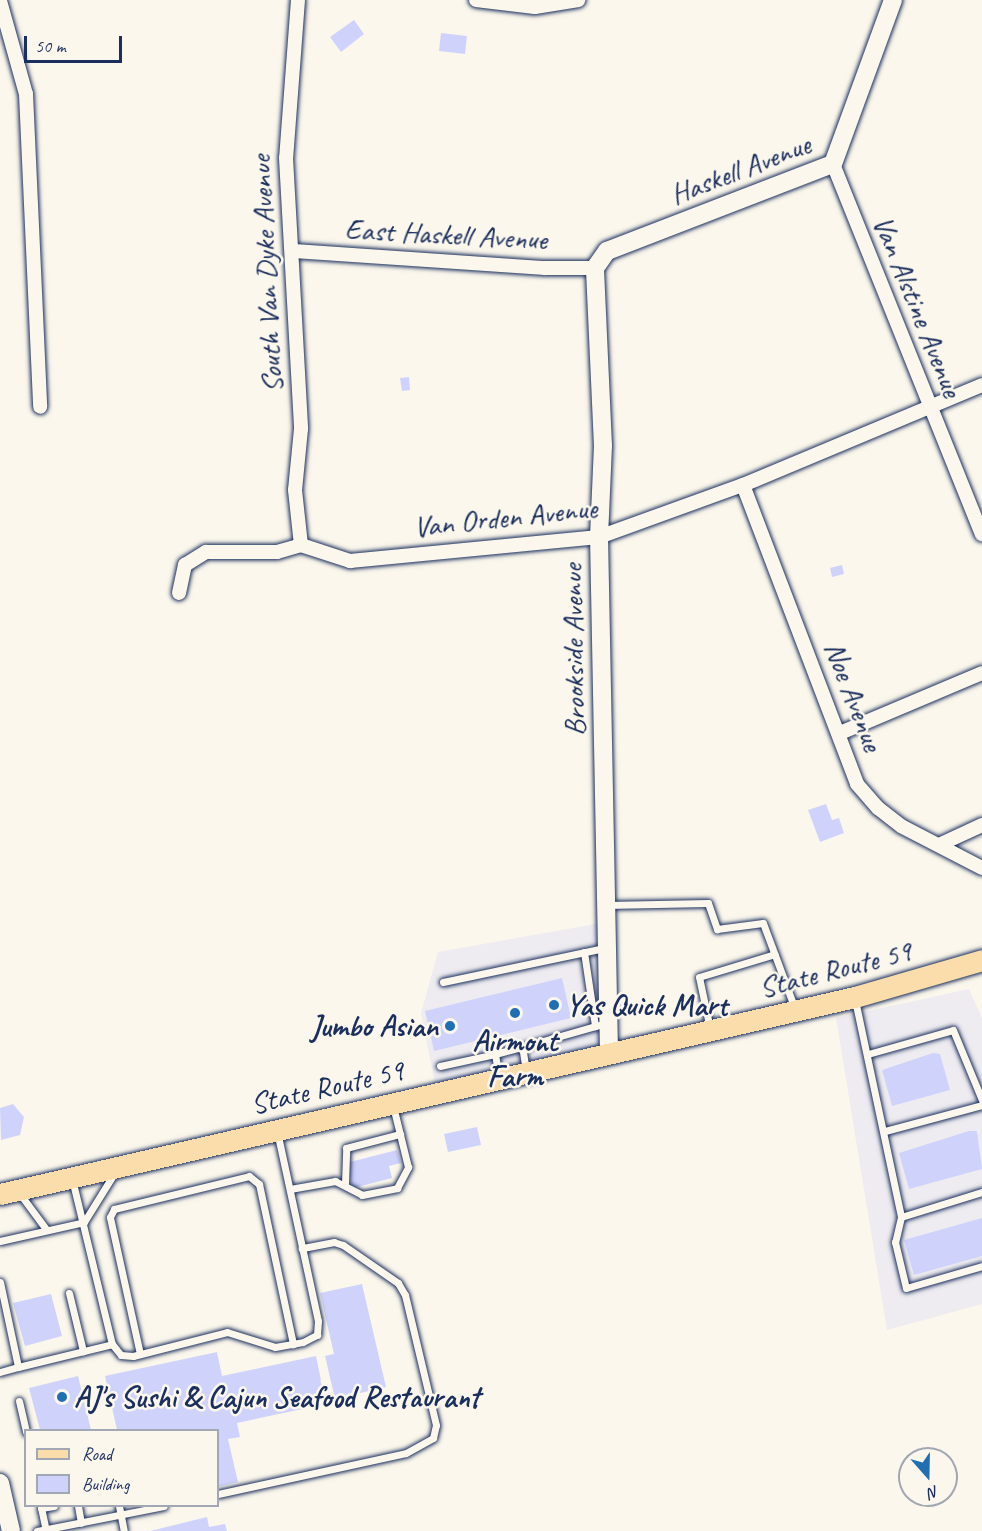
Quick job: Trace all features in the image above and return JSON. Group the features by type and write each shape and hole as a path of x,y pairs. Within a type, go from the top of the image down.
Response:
{"main road":[{"name":"State Route 59","path":"8,1192 855,997 982,960"}],"street":[{"name":"South Van Dyke Avenue","path":"298,0 286,158 294,251 301,429 295,490 301,545"},
{"path":"476,0 535,7 578,0"},
{"name":"Haskell Avenue","path":"595,268 607,251 832,164 893,0"},
{"path":"0,1 26,94 40,407"},
{"name":"Van Alstine Avenue","path":"832,164 982,534"},
{"name":"East Haskell Avenue","path":"294,251 545,268 595,268"},
{"name":"Brookside Avenue","path":"595,268 603,446 599,537 607,947 602,1025 609,1052"},
{"name":"Van Orden Avenue","path":"301,545 350,561 599,537 743,485 982,385"},
{"name":"Noe Avenue","path":"743,485 858,784 878,808 902,826 941,844 982,868"},
{"path":"179,593 185,566 197,555 206,552 277,552 301,545"},
{"path":"840,733 982,673"},
{"path":"941,844 982,825"},
{"path":"0,1483 11,1531"}],"lane":[{"path":"606,905 708,903 717,929 763,923 795,1011"},
{"path":"442,982 607,947"},
{"path":"440,1066 495,1054 602,1025 584,952"},
{"path":"710,1030 699,977 775,954"},
{"path":"855,997 885,1131 901,1217 895,1242 906,1288 982,1266"},
{"path":"868,1054 953,1030 982,1100"},
{"path":"522,1047 527,1071"},
{"path":"495,1054 499,1078"},
{"path":"392,1103 400,1134 408,1167 397,1188 362,1195 349,1190 345,1184 346,1148 400,1134"},
{"path":"885,1131 982,1105"},
{"path":"71,1178 84,1222 112,1344 121,1355 140,1354 227,1332 263,1345 293,1344 317,1335 318,1321 277,1130"},
{"path":"0,1241 84,1222 118,1167"},
{"path":"140,1354 110,1217 114,1209 249,1176 259,1184 293,1344"},
{"path":"290,1189 325,1182 345,1184"},
{"path":"8,1192 46,1229"},
{"path":"901,1217 982,1192"},
{"path":"219,1494 406,1454 433,1438 436,1425 405,1295 398,1283 343,1245 334,1242 302,1248"},
{"path":"0,1282 18,1367"},
{"path":"69,1293 83,1351"},
{"path":"0,1372 112,1344"},
{"path":"19,1401 25,1429"},
{"path":"41,1507 46,1530"},
{"path":"78,1507 81,1523"},
{"path":"119,1507 124,1531"},
{"path":"37,1531 159,1507"}],"shaded area":[{"path":"601,923 603,1046 435,1084 421,1013 438,952"},
{"path":"969,989 982,1018 982,1304 887,1330 836,1018"}],"building":[{"path":"354,20 364,34 341,52 330,37"},
{"path":"441,33 467,36 465,54 439,51"},
{"path":"409,377 410,390 402,391 400,378"},
{"path":"842,565 844,574 832,577 830,568"},
{"path":"826,804 832,820 839,818 844,833 820,842 808,810"},
{"path":"562,978 571,1018 434,1051 425,1011"},
{"path":"933,1053 940,1054 950,1090 892,1106 882,1070"},
{"path":"13,1104 24,1117 20,1135 1,1140 0,1108"},
{"path":"477,1127 481,1145 448,1152 444,1134"},
{"path":"969,1131 977,1131 982,1169 909,1189 899,1153"},
{"path":"397,1150 401,1163 389,1166 392,1178 353,1188 346,1163"},
{"path":"982,1218 982,1256 914,1275 904,1240"},
{"path":"362,1284 386,1387 335,1399 325,1356 334,1354 320,1293"},
{"path":"51,1294 62,1336 25,1346 13,1303"},
{"path":"217,1352 222,1376 316,1356 326,1404 237,1423 240,1437 228,1439 238,1482 219,1487 219,1429 117,1429 105,1376"},
{"path":"78,1376 91,1429 40,1429 29,1388"},
{"path":"207,1517 209,1527 225,1524 227,1531 150,1531"}],"place":[{"name":"Yas Quick Mart","path":"554,1005"},
{"name":"Airmont Farm","path":"515,1013"},
{"name":"Jumbo Asian","path":"450,1026"},
{"name":"AJ's Sushi & Cajun Seafood Restaurant","path":"62,1397"}]}
